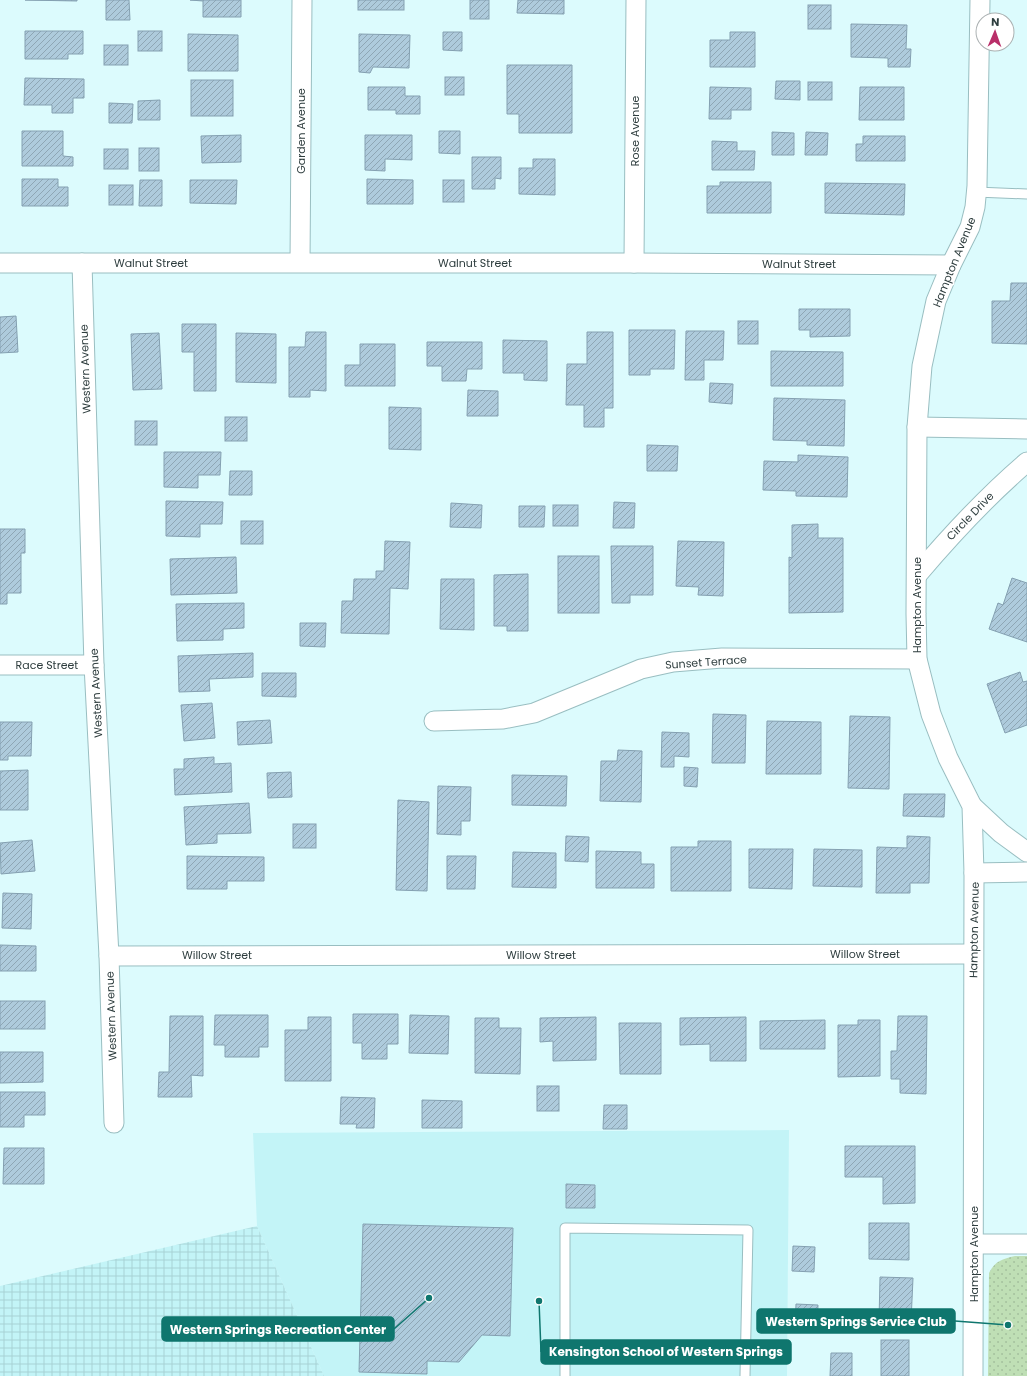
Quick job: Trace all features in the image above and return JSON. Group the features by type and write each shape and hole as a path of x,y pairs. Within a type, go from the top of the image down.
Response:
{"street":[{"name":"Garden Avenue","path":"300,262 302,0"},
{"name":"Rose Avenue","path":"634,263 636,0"},
{"name":"Hampton Avenue","path":"973,1376 975,1244 973,954 974,873 972,806 948,758 931,714 917,659 917,427 922,366 936,301 951,265 970,227 976,192 980,0"},
{"name":"Walnut Street","path":"0,263 300,262 951,265"},
{"name":"Western Avenue","path":"82,263 94,665 110,956 114,1123"},
{"path":"917,427 1027,428"},
{"name":"Circle Drive","path":"917,575 957,529 1009,477 1027,462"},
{"name":"Sunset Terrace","path":"434,721 503,719 534,713 642,669 673,662 722,658 917,659"},
{"name":"Race Street","path":"0,665 94,665"},
{"path":"972,806 1001,833 1027,852"},
{"path":"974,873 1027,872"},
{"name":"Willow Street","path":"110,956 973,954"},
{"path":"975,1244 1027,1244"}],"lane":[{"path":"976,192 1027,194"},
{"path":"565,1376 565,1228 748,1230 745,1376"}],"shaded area":[{"path":"789,1130 787,1376 324,1376 257,1226 253,1133"},
{"path":"257,1226 324,1376 0,1376 0,1286"}],"green space":[{"path":"1015,1256 1027,1256 1027,1376 988,1376 989,1273 999,1261"}],"building":[{"path":"25,0 77,0 77,1"},
{"path":"106,0 129,0 130,20 106,20"},
{"path":"190,0 241,0 241,17 203,17 203,1"},
{"path":"358,0 404,0 404,10 358,10"},
{"path":"470,0 489,0 489,19 470,19"},
{"path":"518,0 564,0 564,14 517,13"},
{"path":"808,5 831,5 831,29 808,29"},
{"path":"851,24 907,25 906,49 911,49 910,67 888,67 888,58 851,57"},
{"path":"25,31 83,31 83,54 68,54 68,59 25,59"},
{"path":"138,31 162,31 162,51 138,51"},
{"path":"443,32 462,32 462,51 443,50"},
{"path":"730,32 755,32 755,67 710,67 710,40 730,40"},
{"path":"188,34 238,35 238,71 188,71"},
{"path":"359,34 410,35 409,68 373,67 370,73 359,72"},
{"path":"104,45 128,45 128,65 104,65"},
{"path":"507,65 572,65 572,133 519,133 519,114 507,114"},
{"path":"445,77 464,77 464,95 445,95"},
{"path":"25,78 84,79 84,98 73,98 73,113 52,113 52,105 24,105"},
{"path":"191,80 233,80 233,116 191,116"},
{"path":"776,81 800,81 800,100 775,99"},
{"path":"808,82 832,82 832,100 808,100"},
{"path":"368,87 405,87 405,96 420,96 420,114 396,114 396,110 368,110"},
{"path":"710,87 751,88 751,110 731,110 731,119 709,119"},
{"path":"860,87 904,87 904,120 859,120"},
{"path":"160,100 160,120 138,120 138,101"},
{"path":"109,103 133,104 132,123 109,123"},
{"path":"22,131 63,131 63,156 73,157 73,166 22,166"},
{"path":"439,131 460,131 460,154 439,153"},
{"path":"772,132 794,133 794,155 772,155"},
{"path":"806,132 828,133 827,155 805,155"},
{"path":"241,135 241,162 202,163 201,136"},
{"path":"365,135 412,135 412,160 385,159 385,171 365,170"},
{"path":"863,136 905,136 905,161 856,161 856,144 863,144"},
{"path":"712,141 737,142 737,151 755,151 754,170 712,170"},
{"path":"139,148 159,148 159,171 139,171"},
{"path":"104,149 128,149 128,169 104,169"},
{"path":"472,157 501,157 501,179 495,178 495,189 472,189"},
{"path":"533,159 555,159 555,195 519,194 519,168 533,168"},
{"path":"22,179 58,179 58,187 68,187 68,206 22,206"},
{"path":"367,179 413,180 413,204 367,204"},
{"path":"140,180 162,180 162,206 139,206"},
{"path":"190,180 237,180 236,204 190,203"},
{"path":"443,180 464,180 464,202 443,202"},
{"path":"720,182 771,182 771,213 707,213 707,186 720,186"},
{"path":"825,183 905,184 904,215 825,213"},
{"path":"109,185 133,185 133,205 109,205"},
{"path":"1011,283 1027,283 1027,344 992,343 992,301 1010,301"},
{"path":"799,309 850,309 850,336 810,337 810,330 799,330"},
{"path":"16,316 18,352 0,353 0,317"},
{"path":"738,321 758,321 758,344 738,344"},
{"path":"182,324 216,324 216,391 194,391 194,352 182,352"},
{"path":"629,330 675,330 674,369 650,369 650,375 629,375"},
{"path":"686,331 724,331 723,360 704,360 704,380 685,380"},
{"path":"306,332 326,332 326,391 310,390 310,397 289,397 289,347 305,347"},
{"path":"587,332 613,332 613,408 604,408 604,427 584,427 584,405 566,405 567,364 587,364"},
{"path":"159,333 162,389 133,390 131,334"},
{"path":"236,333 276,334 276,383 236,382"},
{"path":"503,340 547,341 547,381 524,380 524,373 503,373"},
{"path":"427,342 482,342 482,369 467,369 466,381 442,381 442,366 427,366"},
{"path":"360,344 395,344 395,386 345,386 345,365 360,365"},
{"path":"771,351 843,352 843,386 771,386"},
{"path":"710,383 733,384 732,404 709,402"},
{"path":"468,390 498,391 498,416 467,416"},
{"path":"774,398 845,400 844,446 807,445 807,441 773,440"},
{"path":"389,407 421,408 421,450 389,449"},
{"path":"225,417 247,417 247,441 225,441"},
{"path":"135,421 157,421 157,445 135,445"},
{"path":"647,445 678,446 677,471 647,471"},
{"path":"164,452 221,452 220,475 198,475 198,488 164,487"},
{"path":"798,455 848,457 847,497 796,496 796,491 763,490 764,461 798,462"},
{"path":"230,471 252,471 252,495 229,495"},
{"path":"166,501 223,502 222,524 200,524 200,537 166,536"},
{"path":"614,502 635,503 634,528 613,528"},
{"path":"451,503 482,505 481,528 450,527"},
{"path":"553,505 578,505 578,526 553,526"},
{"path":"519,506 545,506 544,527 519,527"},
{"path":"241,521 263,521 263,544 241,544"},
{"path":"818,524 818,538 843,538 843,612 789,613 789,557 792,558 792,525"},
{"path":"0,529 25,529 25,553 21,553 21,593 7,593 7,604 0,604"},
{"path":"385,541 410,542 408,589 390,588 389,634 341,633 342,601 353,601 354,579 376,579 376,571 384,571"},
{"path":"678,541 724,542 723,596 698,595 699,587 676,586"},
{"path":"611,546 653,546 653,595 630,595 630,603 612,603"},
{"path":"558,556 599,556 599,613 558,613"},
{"path":"236,557 237,593 171,595 170,559"},
{"path":"528,574 528,631 507,631 507,626 494,626 494,575"},
{"path":"1012,578 1027,583 1027,642 989,629 998,603 1003,605"},
{"path":"441,579 474,579 474,630 440,629"},
{"path":"244,603 244,628 223,629 223,640 177,641 176,604"},
{"path":"300,623 326,623 325,647 300,646"},
{"path":"253,653 253,677 209,679 210,691 179,692 178,656"},
{"path":"1020,672 1023,682 1027,681 1027,725 1005,733 987,684"},
{"path":"262,673 296,673 296,697 262,696"},
{"path":"212,703 215,738 184,741 181,705"},
{"path":"713,714 746,715 745,763 712,763"},
{"path":"850,716 890,717 889,789 848,788"},
{"path":"270,720 272,743 238,745 237,722"},
{"path":"767,721 821,722 821,774 766,774"},
{"path":"0,722 32,722 31,756 8,756 8,760 0,760"},
{"path":"662,732 689,733 689,757 674,756 674,767 661,767"},
{"path":"618,750 642,751 641,802 600,801 601,761 617,761"},
{"path":"214,757 214,764 231,763 232,792 175,795 174,769 184,769 184,759"},
{"path":"684,767 698,768 697,787 684,786"},
{"path":"28,770 28,810 0,810 0,771"},
{"path":"291,772 292,797 268,798 267,773"},
{"path":"512,775 567,776 566,806 512,805"},
{"path":"438,786 471,787 470,821 461,821 461,835 437,834"},
{"path":"904,794 945,794 944,817 903,816"},
{"path":"398,800 429,802 427,891 396,890"},
{"path":"249,803 251,833 217,834 217,843 186,845 184,807"},
{"path":"293,824 316,824 316,848 293,848"},
{"path":"566,836 589,837 588,862 565,861"},
{"path":"907,836 930,837 929,883 910,883 910,893 876,893 877,847 907,848"},
{"path":"32,840 35,871 1,874 0,843"},
{"path":"698,841 731,841 731,891 671,891 671,847 698,847"},
{"path":"749,849 793,849 792,889 749,888"},
{"path":"814,849 862,850 862,887 813,886"},
{"path":"596,851 641,852 641,864 654,864 654,888 596,888"},
{"path":"513,852 556,853 556,888 512,887"},
{"path":"187,856 264,857 264,881 227,881 227,889 187,889"},
{"path":"447,856 476,856 475,889 447,889"},
{"path":"3,893 32,894 31,929 2,928"},
{"path":"0,945 36,946 36,971 0,971"},
{"path":"0,1001 45,1001 45,1029 0,1029"},
{"path":"353,1014 398,1014 398,1044 387,1044 387,1059 362,1059 362,1043 353,1043"},
{"path":"215,1015 268,1015 268,1047 259,1047 259,1057 225,1057 225,1045 214,1045"},
{"path":"410,1015 449,1016 448,1054 409,1053"},
{"path":"170,1016 203,1016 203,1076 191,1075 192,1097 158,1097 159,1072 169,1072"},
{"path":"898,1016 927,1016 926,1094 900,1093 900,1079 891,1079 891,1051 897,1051"},
{"path":"308,1017 331,1017 331,1081 285,1081 285,1030 308,1030"},
{"path":"596,1017 596,1060 553,1061 553,1041 540,1042 540,1018"},
{"path":"746,1017 746,1061 710,1061 710,1044 680,1045 680,1018"},
{"path":"475,1018 499,1018 499,1028 521,1028 520,1074 475,1073"},
{"path":"825,1020 825,1049 760,1049 760,1021"},
{"path":"858,1020 880,1020 880,1076 838,1077 838,1025 858,1025"},
{"path":"619,1023 661,1023 661,1074 620,1074"},
{"path":"0,1052 43,1052 43,1082 0,1083"},
{"path":"537,1086 559,1086 559,1111 537,1111"},
{"path":"0,1092 45,1092 45,1115 24,1115 24,1127 0,1127"},
{"path":"341,1097 375,1098 374,1128 356,1128 357,1124 340,1124"},
{"path":"422,1100 462,1101 462,1128 422,1128"},
{"path":"604,1105 627,1105 627,1129 603,1129"},
{"path":"845,1146 915,1146 915,1203 883,1204 883,1177 845,1177"},
{"path":"4,1148 44,1148 44,1184 3,1184"},
{"path":"566,1184 595,1185 595,1208 566,1208"},
{"path":"869,1223 909,1223 909,1260 869,1259"},
{"path":"363,1224 513,1228 510,1336 482,1335 459,1362 427,1361 427,1374 359,1372"},
{"path":"793,1246 815,1247 814,1272 792,1271"},
{"path":"880,1277 913,1278 911,1322 879,1321"},
{"path":"796,1304 818,1305 817,1329 795,1329"},
{"path":"881,1340 909,1340 909,1376 881,1376"},
{"path":"831,1353 852,1353 852,1376 830,1376"}],"place":[{"name":"Western Springs Recreation Center","path":"429,1298"},
{"name":"Kensington School of Western Springs","path":"539,1301"},
{"name":"Western Springs Service Club","path":"1008,1325"}]}
